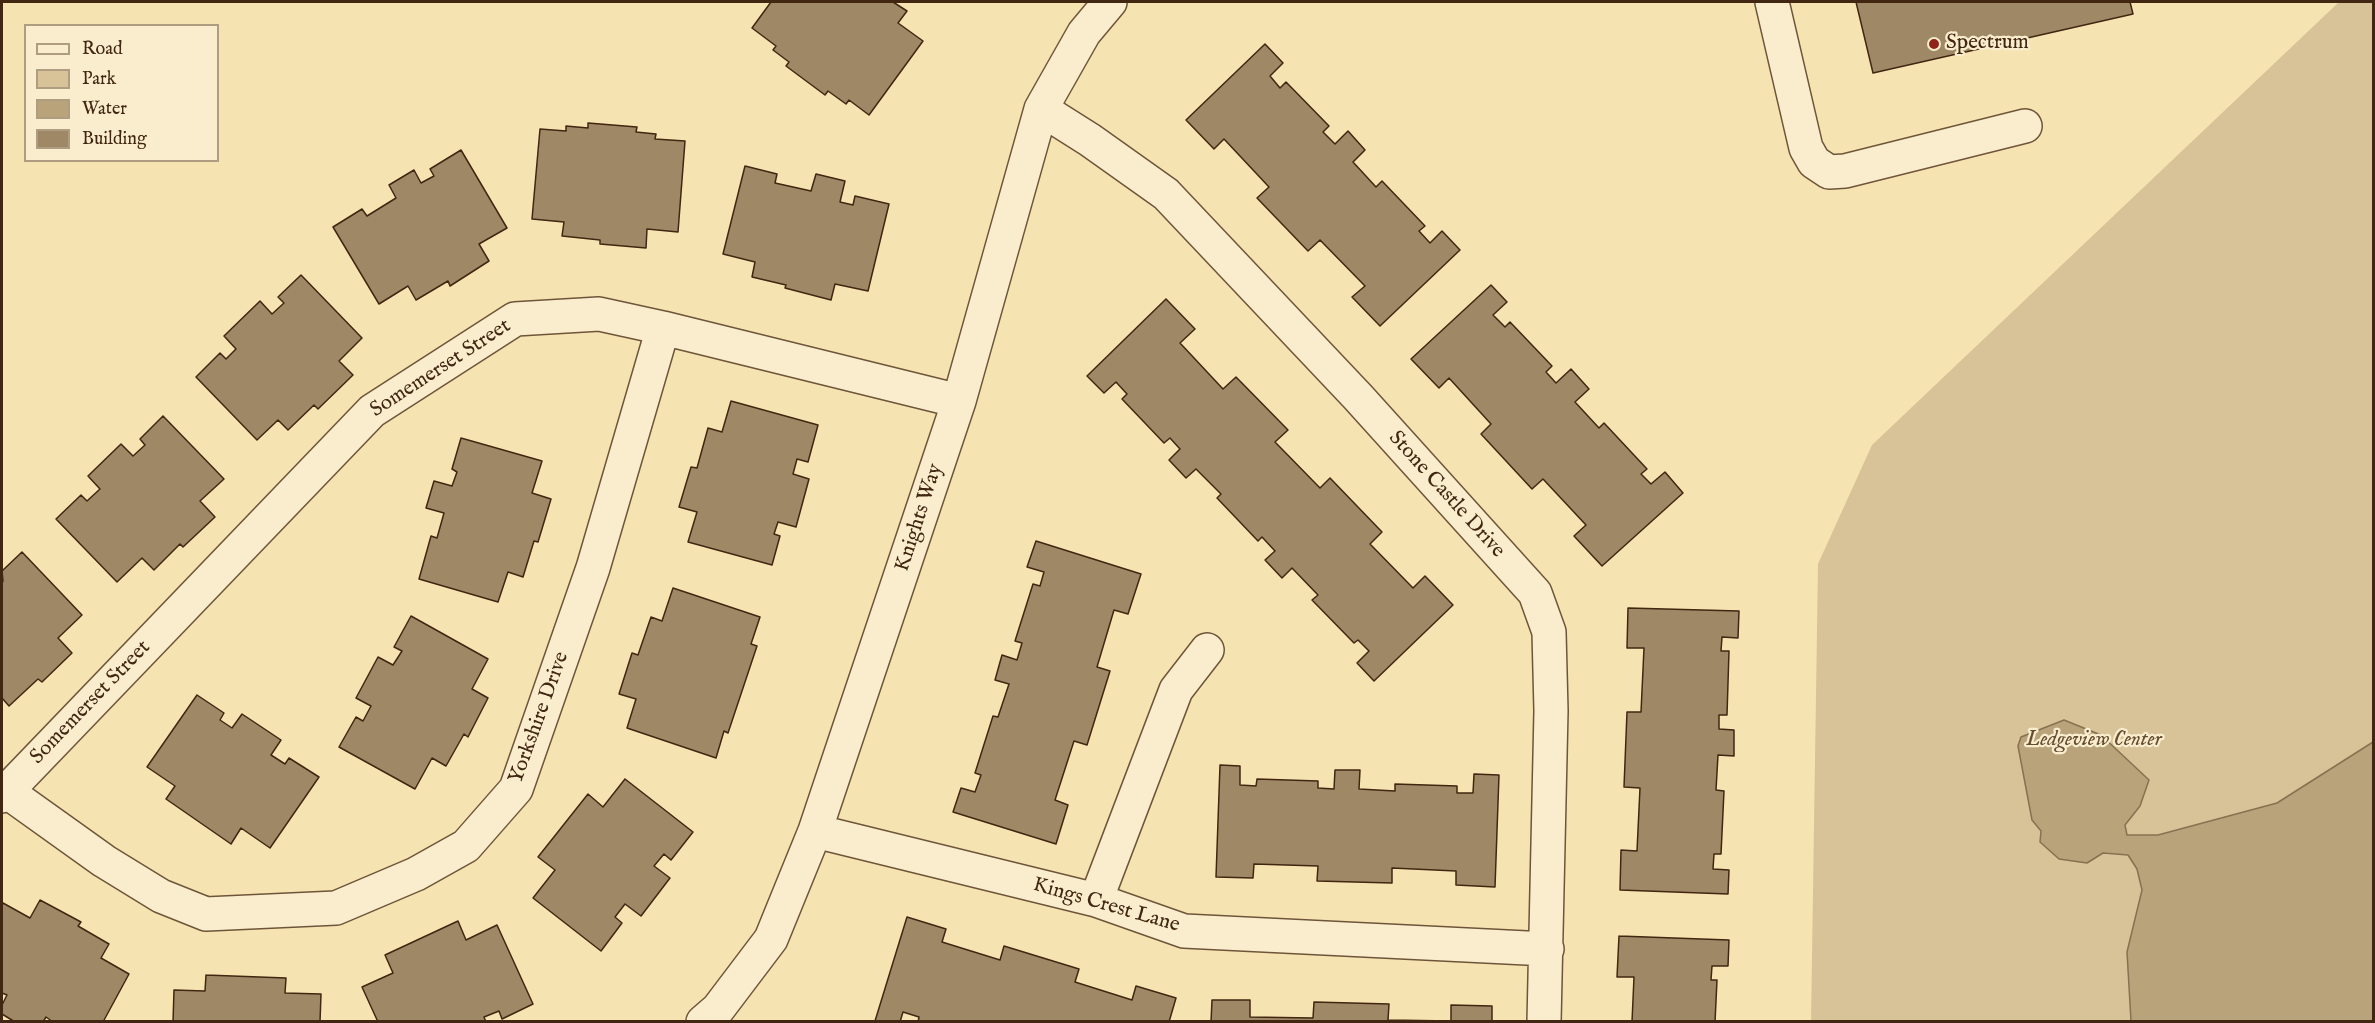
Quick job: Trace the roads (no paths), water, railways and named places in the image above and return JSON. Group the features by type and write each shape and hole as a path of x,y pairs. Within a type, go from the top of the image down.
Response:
{"street":[{"name":"Knights Way","path":"702,1022 718,1009 771,939 815,831 959,401 1041,109 1084,33 1110,2"},
{"path":"1772,2 1806,148 1814,162 1829,172 1845,171 2025,126"},
{"name":"Stone Castle Drive","path":"1041,109 1090,140 1166,194 1358,397 1535,593 1549,632 1551,711 1544,1022"},
{"name":"Somemerset Street","path":"4,794 372,411 515,319 599,314 959,401"},
{"name":"Yorkshire Drive","path":"4,794 151,890 206,914 336,908 416,874 466,846 516,789 593,568 663,328"},
{"path":"1096,900 1176,690 1207,650"},
{"name":"Kings Crest Lane","path":"815,831 1096,900 1184,930 1547,949"}],"water":[{"path":"2064,720 2101,735 2149,780 2140,806 2125,825 2127,835 2158,835 2277,803 2373,742 2373,1021 2131,1021 2127,952 2142,890 2137,869 2128,855 2103,853 2087,863 2059,859 2040,842 2041,831 2032,820 2018,746 2021,737"}],"place":[{"name":"Spectrum","path":"1934,44"}],"park label":[{"name":"Ledgeview Center","path":"2094,741"}]}
